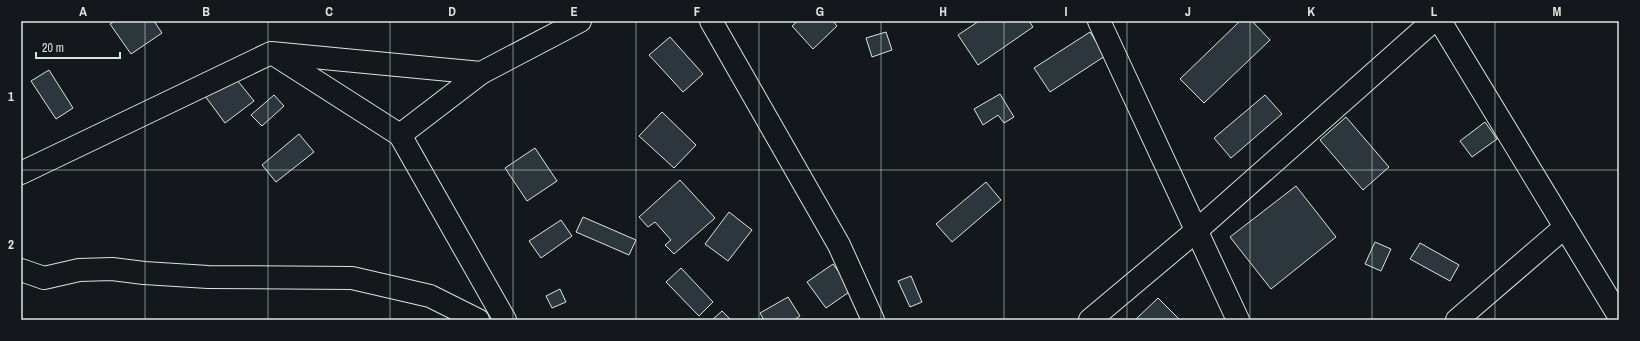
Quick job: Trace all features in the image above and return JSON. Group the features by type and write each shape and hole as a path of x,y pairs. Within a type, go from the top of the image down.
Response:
{"street":[{"path":"400,135 481,73 580,21"},
{"path":"711,21 839,245 873,320"},
{"path":"1099,21 1238,320"},
{"path":"1090,320 1196,230 1433,21"},
{"path":"1440,21 1619,316"},
{"path":"21,173 271,53 481,73"},
{"path":"271,53 400,135 505,320"},
{"path":"1456,320 1565,227"},
{"path":"21,270 44,278 78,270 112,268 144,273 208,277 352,278 430,296 478,320"}],"building":[{"path":"115,21 154,21 162,33 131,54 110,24"},
{"path":"798,21 833,21 837,26 813,49 792,26"},
{"path":"979,21 1029,21 1033,27 978,65 958,35"},
{"path":"1240,21 1252,21 1270,40 1204,103 1180,79"},
{"path":"886,32 892,50 872,57 866,38"},
{"path":"1090,32 1105,56 1050,92 1034,68"},
{"path":"670,37 703,74 683,92 649,55"},
{"path":"49,70 73,108 56,119 31,81"},
{"path":"233,75 254,101 225,123 205,96"},
{"path":"1000,94 1014,117 1004,123 998,115 983,125 974,109"},
{"path":"274,95 284,106 262,126 251,115"},
{"path":"1265,95 1282,114 1231,158 1214,138"},
{"path":"662,112 696,145 674,168 639,136"},
{"path":"1346,117 1389,167 1363,190 1320,140"},
{"path":"1485,122 1497,139 1472,157 1460,141"},
{"path":"299,134 314,152 276,182 262,165"},
{"path":"535,148 557,181 527,201 505,168"},
{"path":"680,180 715,218 674,254 665,245 671,240 655,222 648,227 639,217"},
{"path":"986,182 1001,200 952,242 936,224"},
{"path":"1296,186 1336,237 1271,289 1230,237"},
{"path":"729,212 752,230 728,261 705,244"},
{"path":"583,217 636,240 629,255 576,232"},
{"path":"561,220 572,236 541,258 529,241"},
{"path":"1375,242 1391,249 1381,271 1365,264"},
{"path":"1420,243 1459,265 1450,281 1410,259"},
{"path":"833,264 852,290 826,308 807,282"},
{"path":"681,268 713,302 699,316 666,282"},
{"path":"911,276 922,302 910,307 898,281"},
{"path":"560,289 566,302 552,308 546,296"},
{"path":"788,297 800,316 794,320 764,320 760,313"},
{"path":"1158,298 1180,320 1135,320"},
{"path":"722,311 731,320 712,320"}]}
